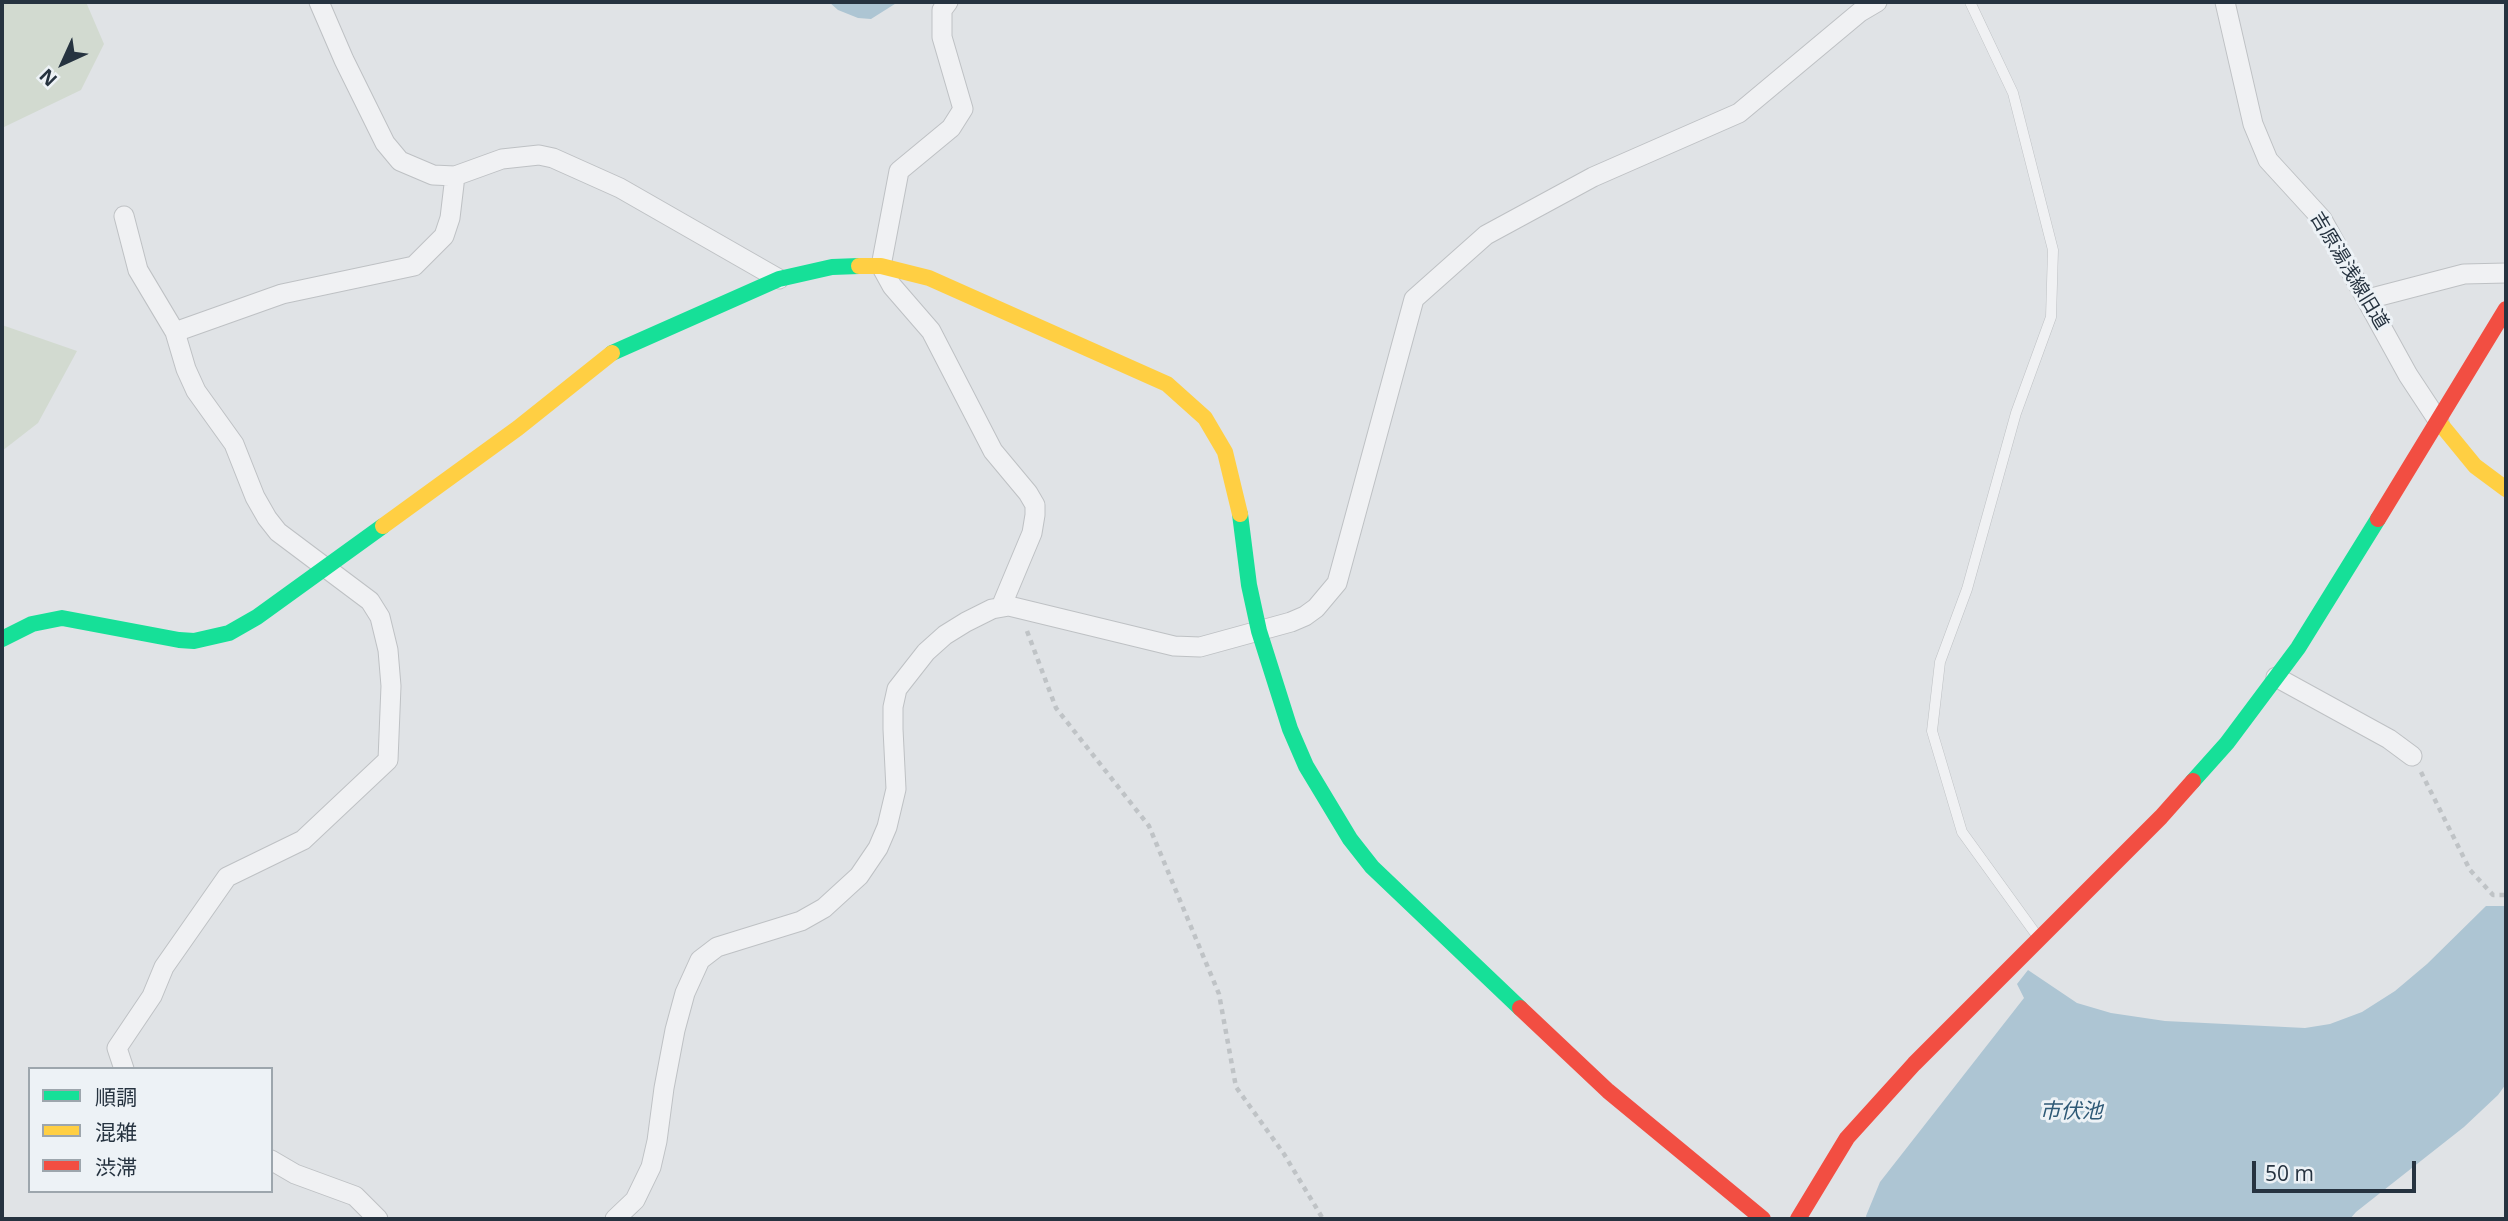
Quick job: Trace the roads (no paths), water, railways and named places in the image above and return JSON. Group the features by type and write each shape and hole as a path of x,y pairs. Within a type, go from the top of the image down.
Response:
{"street":[{"path":"319,2 385,143 400,161 433,175 455,177 502,159 539,155 554,158 620,188 779,279"},
{"path":"948,2 943,10 942,37 963,109 950,128 899,171 881,266 892,286 932,331 993,451 1035,505 1032,533 1009,607"},
{"path":"615,1219 635,1200 650,1167 657,1141 675,1030 685,993 700,960 717,947 801,921 824,908 859,876 878,848 887,827 896,789 893,707 897,689 926,652 945,635 992,609 1009,607 1174,646 1200,647 1305,616 1316,608 1337,583 1414,299 1486,235 1593,177 1739,113 1860,12 1877,2"},
{"name":"吉原湯浅線旧道","path":"2225,2 2253,124 2268,160 2322,219 2408,376 2439,422"},
{"path":"175,332 282,294 414,267 444,236 450,218 455,177"},
{"path":"123,1067 117,1048 152,996 164,968 227,877 303,840 388,760 391,686 388,650 380,617 370,601 278,532 255,497 234,444 196,391 175,332 138,270 124,216"},
{"path":"2,639 32,624 62,618 179,640 210,638 229,633 257,617 325,569 518,428 607,355 779,279 832,267 881,266 929,278 1167,384 1205,418 1225,452 1239,508 1249,584 1259,631 1290,729 1306,766 1338,820 1371,867 1436,931 1608,1091 1763,1219"},
{"path":"2368,299 2465,274 2506,273"},
{"path":"1798,1219 1847,1138 1914,1064 2161,817 2227,743 2333,594 2506,309"},
{"path":"2439,422 2475,466 2506,489"},
{"path":"2276,677 2389,739 2412,756"},
{"path":"273,1161 295,1174 355,1196 379,1219"}],"lane":[{"path":"1970,2 2013,93 2053,250 2051,317 2016,412 1968,589 1940,663 1933,731 1962,832 2039,939"}],"water":[{"path":"829,2 898,2 871,19 858,18 838,10"},
{"name":"市伏池","path":"2486,906 2506,906 2506,1084 2464,1127 2350,1219 1867,1219 1880,1182 2024,998 2017,984 2028,970 2077,1003 2111,1013 2165,1021 2305,1028 2330,1024 2362,1012 2395,991 2427,964"}]}
